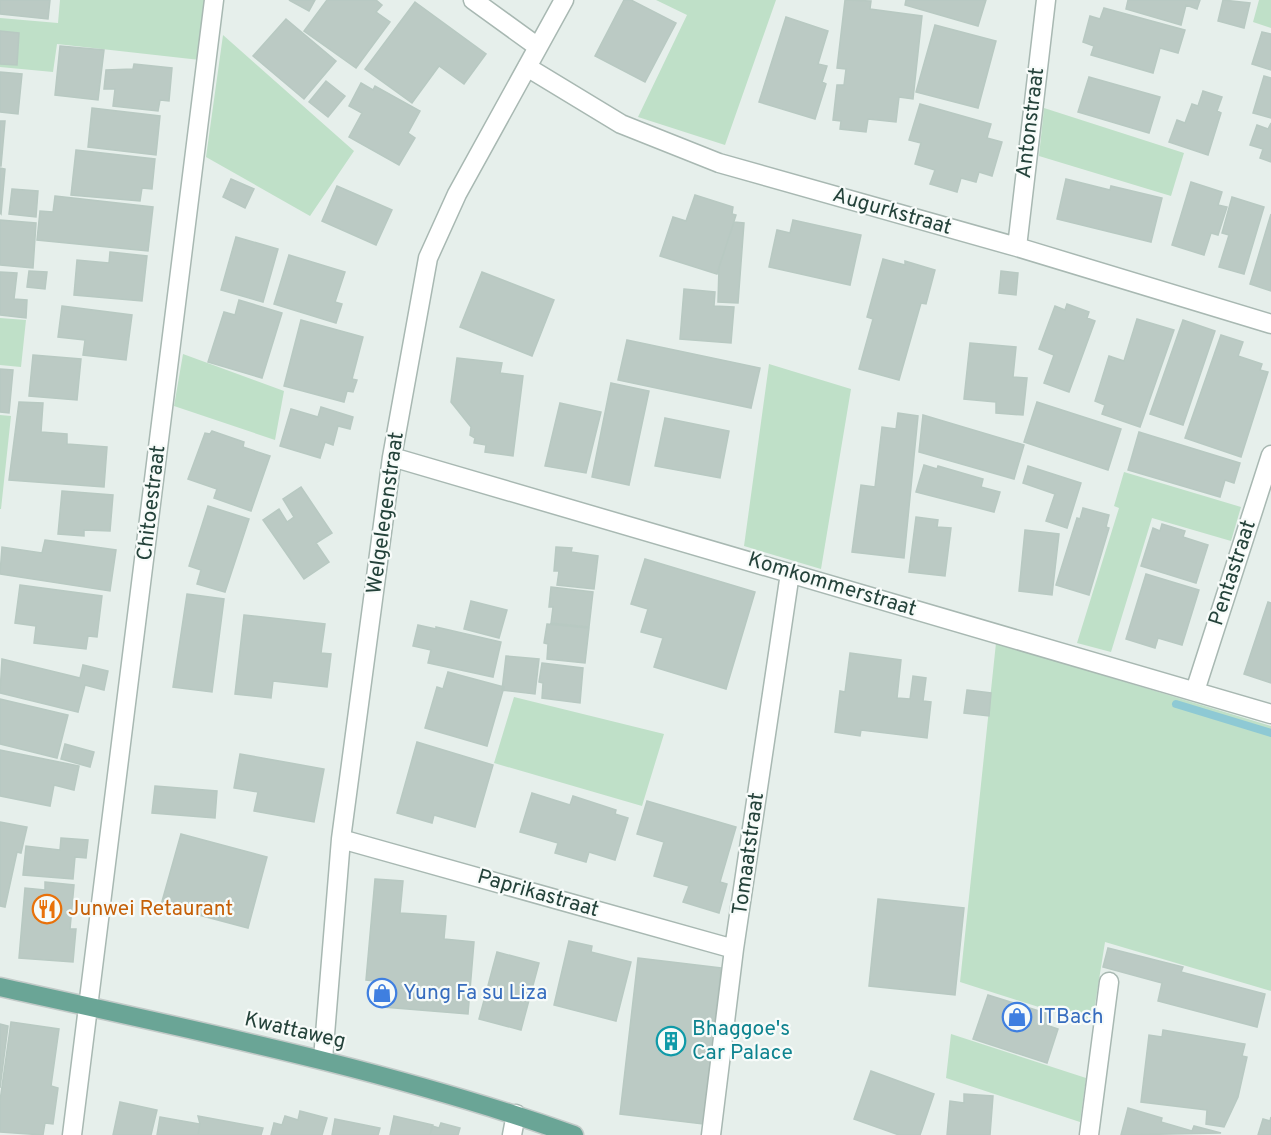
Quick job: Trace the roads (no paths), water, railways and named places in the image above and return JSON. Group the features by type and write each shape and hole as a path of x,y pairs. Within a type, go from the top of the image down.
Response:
{"main road":[{"name":"Kwattaweg","path":"0,987 323,1059 516,1114 574,1135"}],"street":[{"name":"Chitoestraat","path":"72,1135 90,1007 214,0"},
{"path":"473,0 538,47"},
{"name":"Welgelegenstraat","path":"323,1059 341,838 392,457 428,258 457,194 564,0"},
{"name":"Antonstraat","path":"1017,247 1046,0"},
{"name":"Augurkstraat","path":"527,67 621,123 719,163 1017,247 1271,324"},
{"name":"Pentastraat","path":"1195,691 1271,455"},
{"name":"Komkommerstraat","path":"392,457 1271,714"},
{"name":"Tomaatstraat","path":"711,1135 734,949 790,573"},
{"name":"Paprikastraat","path":"341,838 734,949"},
{"path":"1089,1135 1110,982"},
{"path":"512,1135 516,1114"}],"waterway":[{"path":"1176,704 1271,733"}],"place":[{"name":"Junwei Retaurant","path":"47,909"},
{"name":"Yung Fa su Liza","path":"382,993"},
{"name":"ITBach","path":"1017,1017"},
{"name":"Bhaggoe's Car Palace","path":"671,1041"}]}
